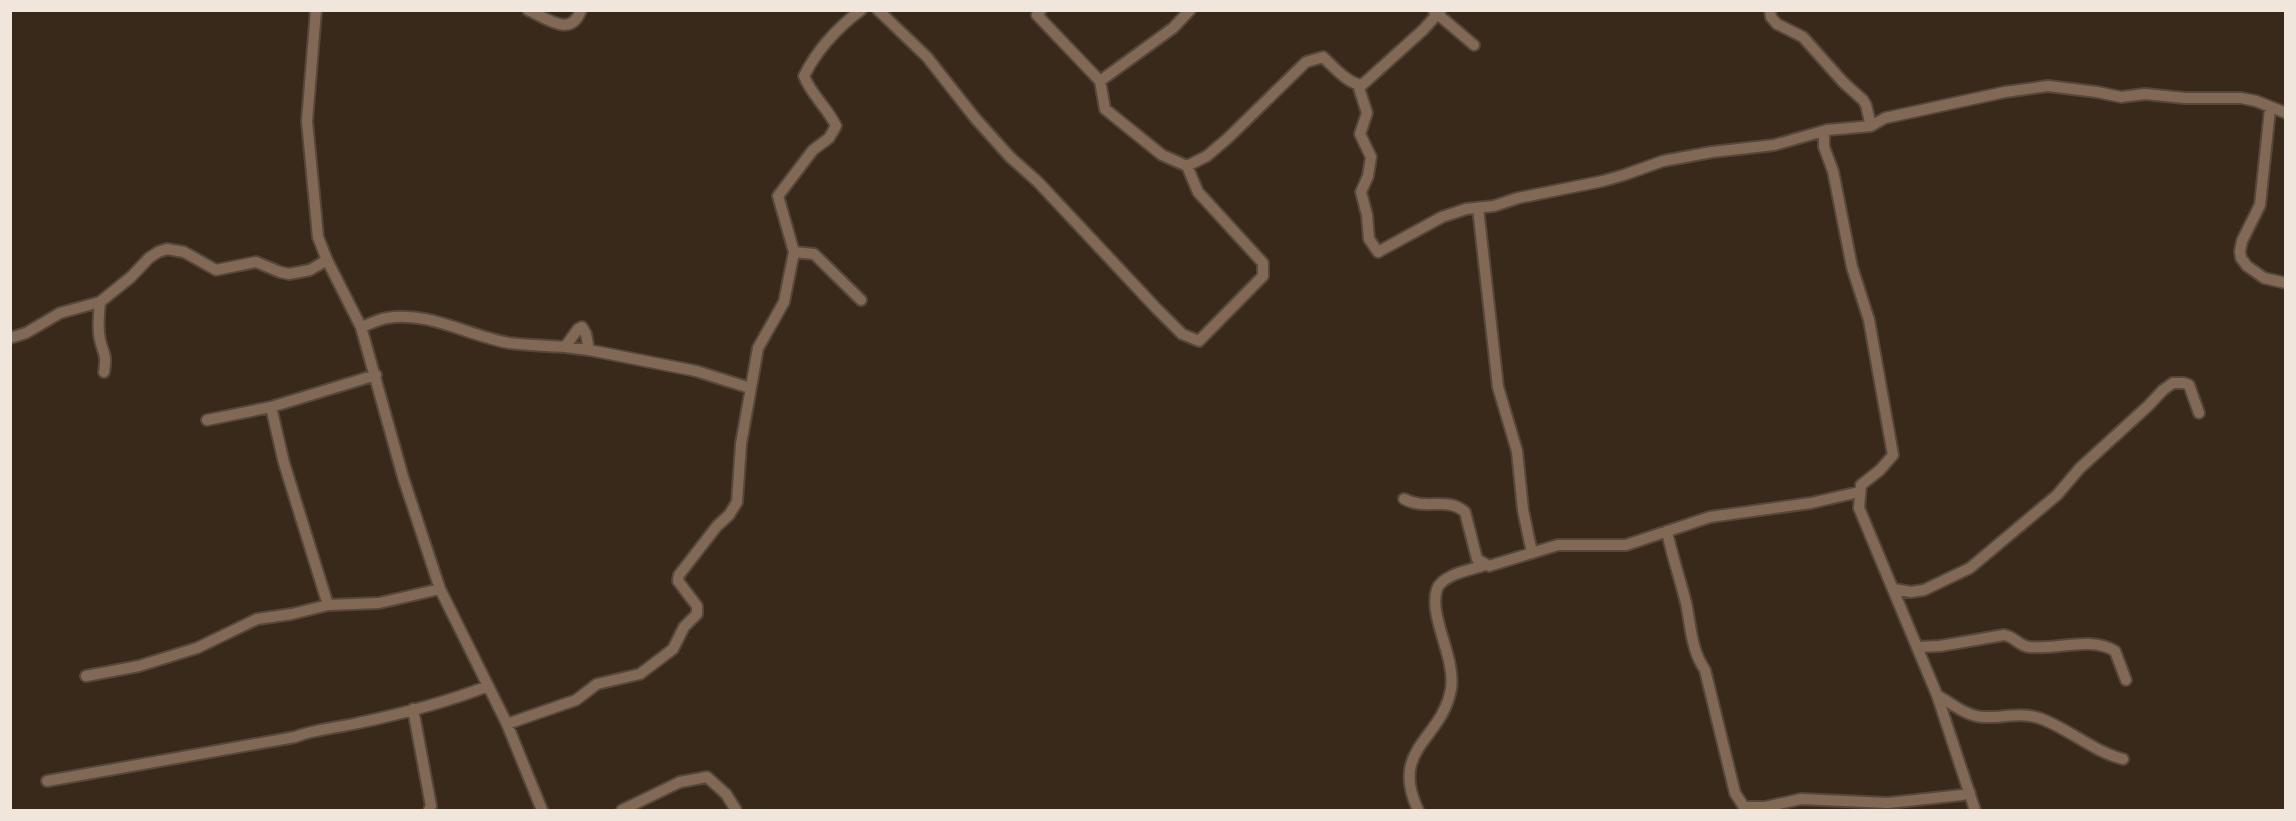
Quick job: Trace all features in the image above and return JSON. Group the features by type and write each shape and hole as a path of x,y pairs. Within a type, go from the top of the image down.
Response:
{"street":[{"path":"316,10 307,122 318,237 361,327 403,477 440,589 507,724 542,810"},
{"path":"528,10 565,26 578,21 582,10"},
{"path":"507,724 576,700 597,684 640,674 673,649 684,627 697,614 697,606 678,581 679,575 717,526 729,515 737,502 741,444 758,348 784,302 794,252 778,196 813,150 829,138 836,126 828,110 810,92 804,76 813,58 836,32 861,10"},
{"path":"878,10 927,57 1010,157 1038,182 1156,308 1182,334 1199,341 1263,276 1263,263 1198,192 1187,166 1162,155 1105,109 1100,81 1037,15 1041,10"},
{"path":"1100,81 1173,28 1190,10"},
{"path":"1770,10 1777,24 1803,37 1829,68 1863,100 1871,126"},
{"path":"1358,85 1366,83 1437,12 1474,45"},
{"path":"1187,166 1207,156 1228,138 1306,62 1323,57 1358,85 1367,113 1360,134 1371,157 1368,176 1361,192 1367,215 1369,239 1372,247 1378,252 1414,230 1466,209 1624,175 1663,161 1712,152 1774,145 1827,130 1871,126 1885,118 2005,92 2049,86 2121,97 2145,94 2185,98 2241,98 2256,101 2270,109 2286,113"},
{"path":"2270,109 2260,205 2242,241 2240,250 2241,258 2247,266 2264,278 2286,284"},
{"path":"1827,130 1824,134 1824,147 1833,171 1852,267 1869,320 1893,454 1880,470 1865,480 1859,492 1859,508 1937,695 1975,810"},
{"path":"1478,208 1498,387 1518,451 1523,510 1532,553"},
{"path":"10,338 26,333 60,313 100,302 131,277 149,258 167,249 184,252 216,270 256,262 289,274 310,270 327,260"},
{"path":"794,252 814,254 861,300"},
{"path":"100,302 100,339 106,356 104,372"},
{"path":"361,327 386,318 414,316 432,319 462,331 509,342 589,350 696,371 750,388"},
{"path":"565,348 578,328 582,327 589,350"},
{"path":"207,420 271,407 376,375"},
{"path":"1893,589 1911,592 1924,590 1970,568 2057,495 2080,468 2173,383 2189,385 2199,413"},
{"path":"271,407 284,463 328,605"},
{"path":"1418,810 1409,789 1411,761 1445,708 1451,686 1449,655 1436,608 1438,588 1446,579 1485,565 1489,566 1558,546 1626,545 1710,517 1811,503 1859,492"},
{"path":"1404,500 1414,505 1430,506 1449,503 1459,507 1465,512 1477,559 1485,565"},
{"path":"1667,531 1672,560 1686,603 1693,643 1699,662 1705,670 1735,793 1744,807 1765,807 1801,799 1888,803 1970,793"},
{"path":"86,676 140,666 197,648 257,619 292,614 328,605 379,603 440,589"},
{"path":"1918,647 1940,646 2004,635 2010,636 2026,647 2091,644 2106,646 2115,651 2126,680"},
{"path":"47,781 295,737 315,730 360,723 488,686"},
{"path":"1937,695 1966,713 1981,717 2021,714 2039,718 2109,755 2123,759"},
{"path":"413,709 431,806 429,810"},
{"path":"622,810 680,782 707,777 726,794 736,810"}]}
